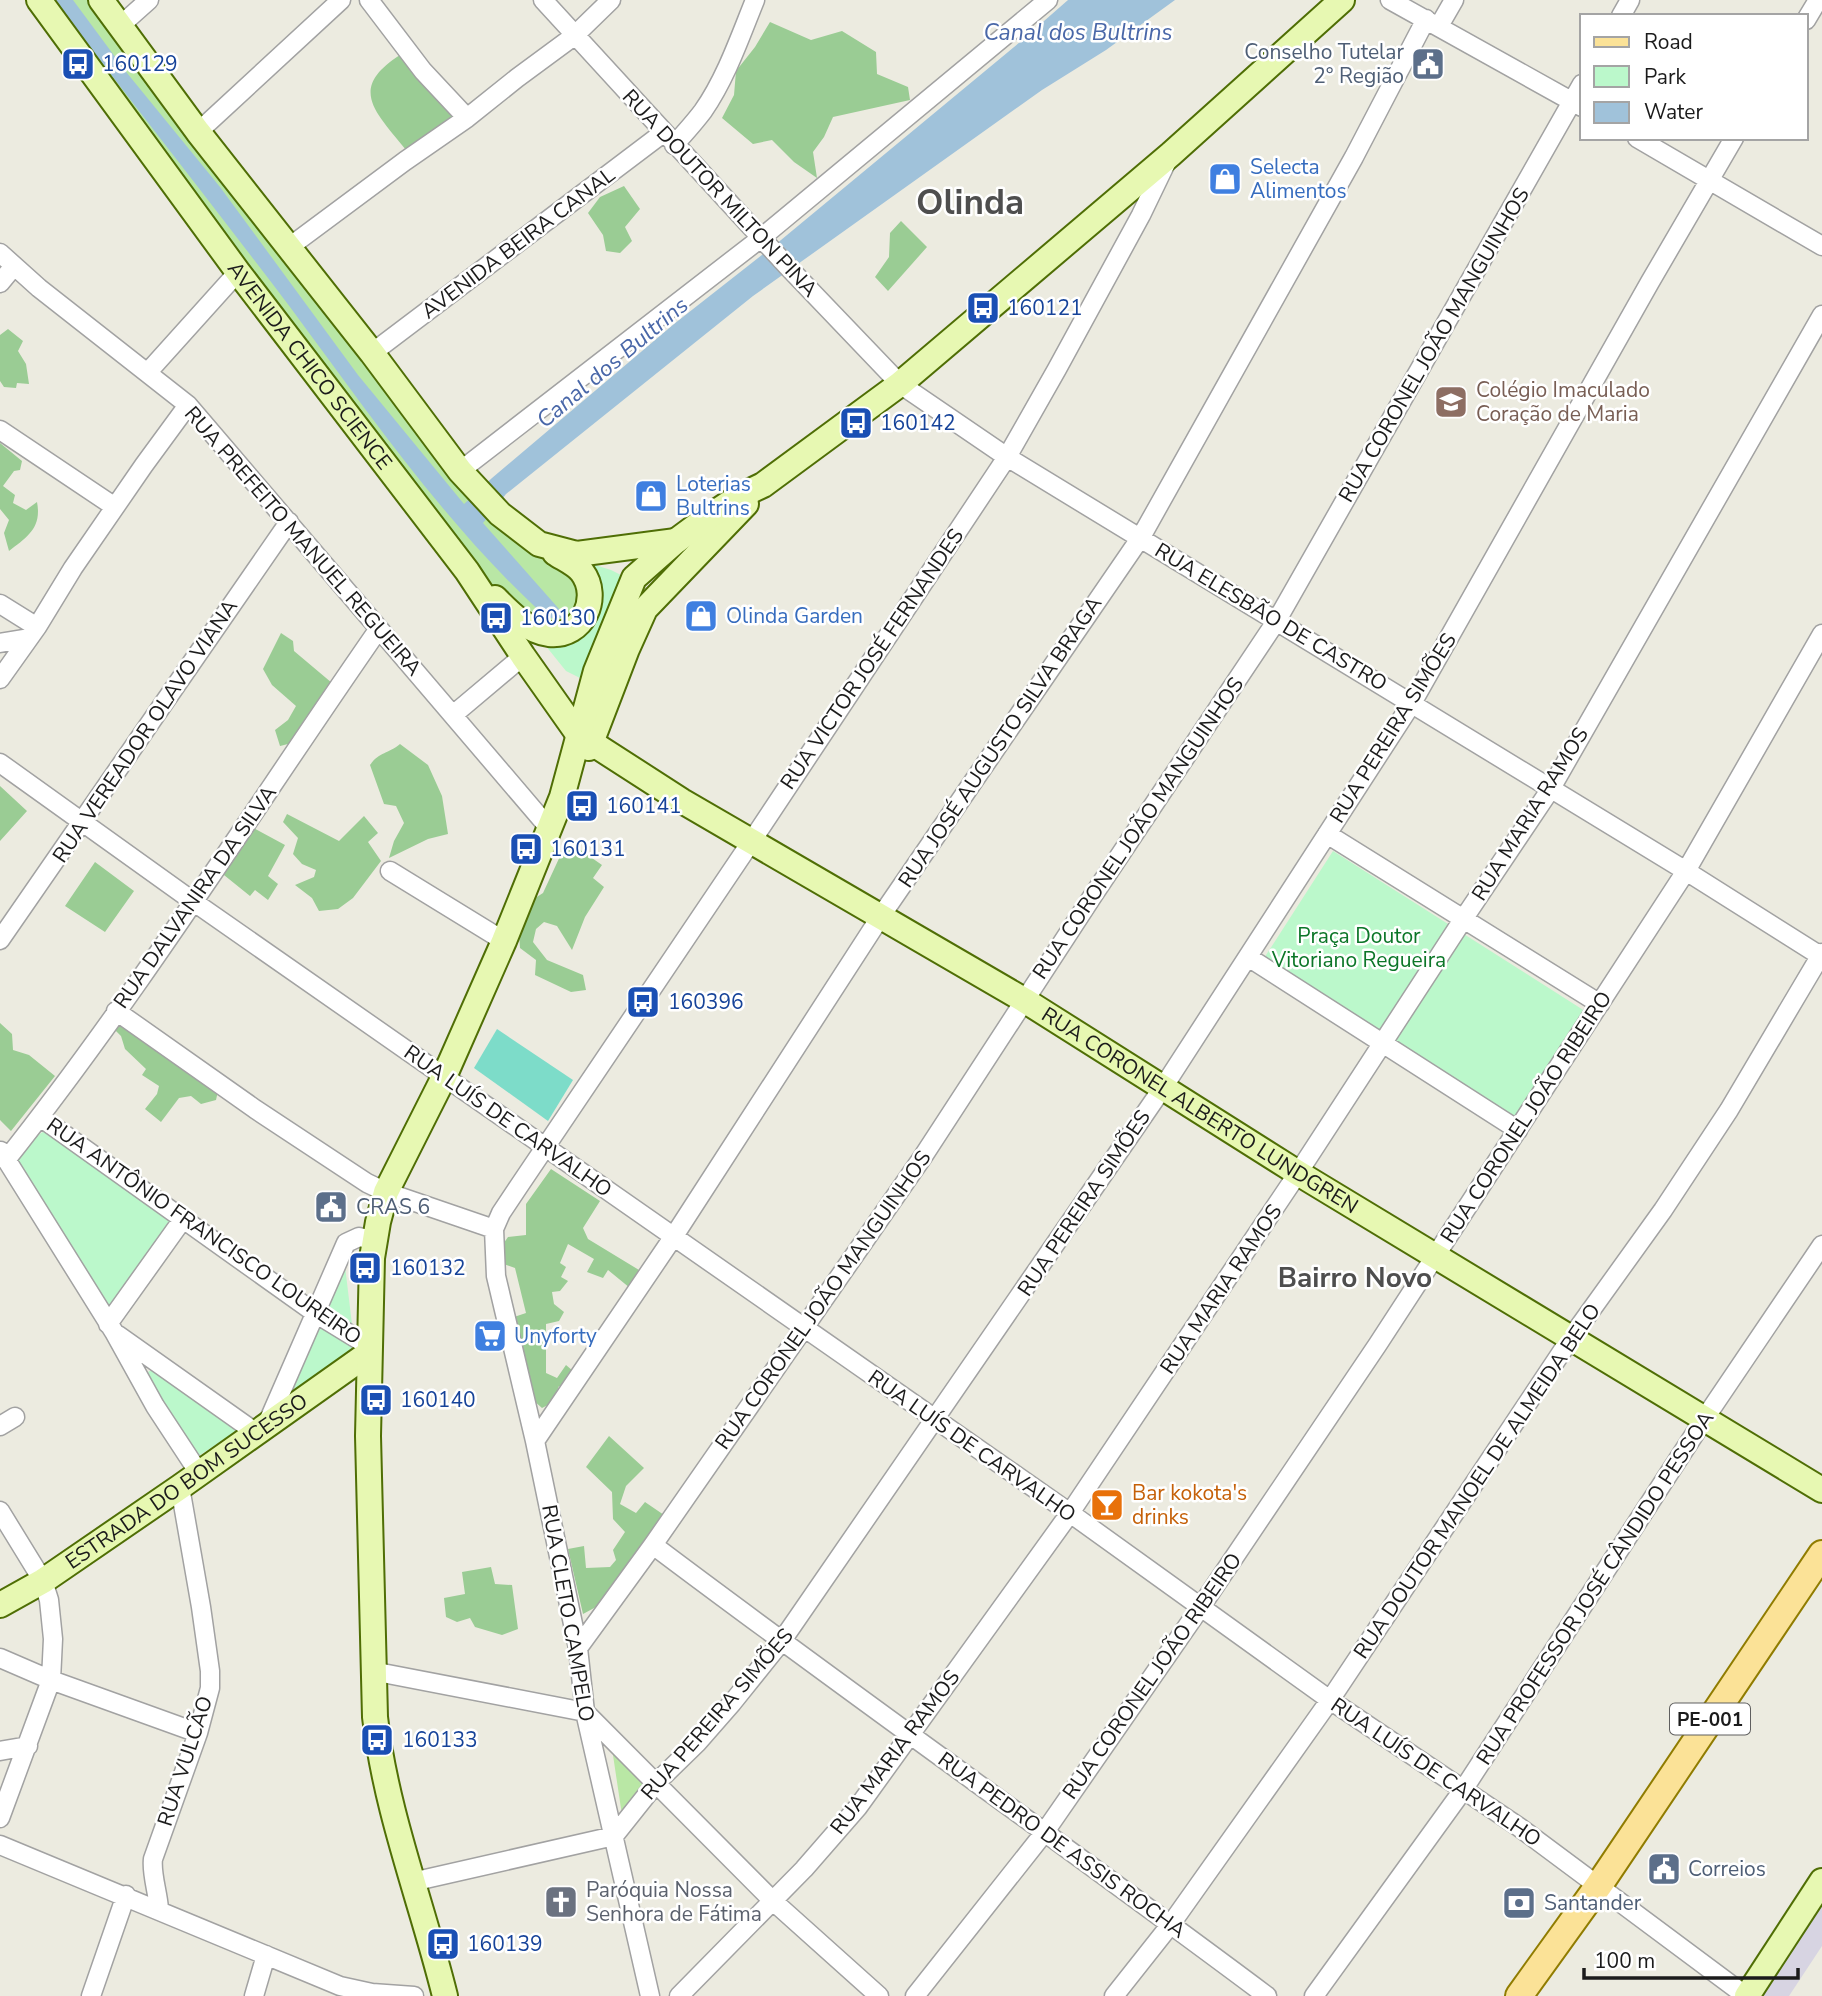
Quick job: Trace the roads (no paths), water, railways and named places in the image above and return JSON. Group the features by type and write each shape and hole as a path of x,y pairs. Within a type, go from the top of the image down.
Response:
{"main road":[{"name":"AVENIDA CHICO SCIENCE","path":"38,0 238,272 467,571 523,656 584,738"},
{"path":"101,0 198,132 468,480 495,509 539,544 577,566 584,575 590,594 588,610 578,624 563,633 540,632 519,620 467,571"},
{"path":"439,1996 378,1747 372,1671 368,1436 374,1240 386,1192 444,1077 504,941 562,797 578,773 600,659 634,578 676,541 722,507 763,485 900,384 1171,154 1342,0"},
{"path":"584,738 645,609 763,485"},
{"path":"577,554 676,541"},
{"path":"539,544 577,554 634,578 642,593 645,609"},
{"name":"RUA CORONEL ALBERTO LUNDGREN","path":"584,738 751,842 1024,1000 1298,1173 1822,1490"},
{"name":"ESTRADA DO BOM SUCESSO","path":"0,1605 43,1581 190,1480 369,1349"},
{"name":"PE-001","path":"1519,1996 1599,1885 1822,1554"},
{"path":"1746,1996 1822,1881"}],"street":[{"path":"121,25 149,0"},
{"path":"198,132 341,0"},
{"path":"369,0 424,71 467,118"},
{"name":"RUA DOUTOR MILTON PINA","path":"542,0 763,241 900,384"},
{"path":"288,248 467,118 574,36 611,0"},
{"name":"AVENIDA BEIRA CANAL","path":"372,353 696,120 711,97 736,47 755,0"},
{"path":"468,480 763,241 1048,0"},
{"path":"1390,0 1577,104"},
{"name":"RUA JOSÉ AUGUSTO SILVA BRAGA","path":"535,1441 674,1236 881,916 1141,537 1432,23 1454,0"},
{"path":"1808,17 1818,0"},
{"name":"RUA CORONEL JOÃO MANGUINHOS","path":"578,1648 653,1545 922,1158 1277,620 1577,104"},
{"path":"1640,140 1822,246"},
{"name":"RUA PEREIRA SIMÕES","path":"614,1836 657,1782 697,1743 782,1642 1164,1086 1412,703 1733,140"},
{"name":"RUA VICTOR JOSÉ FERNANDES","path":"546,1147 1007,457 1119,256 1171,154"},
{"name":"RUA PREFEITO MANUEL REGUEIRA","path":"0,253 39,288 188,405 549,828"},
{"path":"0,283 14,266"},
{"path":"148,372 238,272"},
{"name":"RUA MARIA RAMOS","path":"679,1996 773,1901 858,1807 1070,1513 1550,790 1822,314"},
{"name":"RUA ELESBÃO DE CASTRO","path":"900,384 1007,457 1821,955"},
{"path":"0,679 73,568 188,405"},
{"path":"0,430 115,507"},
{"name":"RUA VEREADOR OLAVO VIANA","path":"0,940 289,522"},
{"path":"0,604 33,632"},
{"name":"RUA DALVANIRA DA SILVA","path":"3,1154 40,1117 194,902 379,630"},
{"path":"0,643 33,632"},
{"name":"RUA CORONEL JOÃO RIBEIRO","path":"915,1996 1044,1833 1200,1608 1435,1257 1686,870 1822,634"},
{"path":"453,715 523,656"},
{"name":"RUA LUÍS DE CARVALHO","path":"0,763 194,902 1070,1513 1330,1700 1599,1885 1746,1996"},
{"path":"1327,834 1601,1004"},
{"path":"390,871 504,941"},
{"name":"RUA DOUTOR MANOEL DE ALMEIDA BELO","path":"1114,1996 1171,1924 1330,1700 1571,1338 1701,1154 1821,955"},
{"path":"1248,957 1518,1130"},
{"path":"116,1011 255,1110 367,1183 494,1229 501,1213 546,1147"},
{"name":"RUA ANTÔNIO FRANCISCO LOUREIRO","path":"40,1117 369,1349"},
{"path":"3,1154 111,1328 155,1406 190,1480"},
{"path":"111,1328 183,1219"},
{"name":"RUA CLETO CAMPELO","path":"494,1229 496,1276 535,1441 578,1648 585,1712 650,1996"},
{"path":"111,1328 261,1428 346,1243 359,1237 374,1240"},
{"name":"RUA PROFESSOR JOSÉ CÂNDIDO PESSOA","path":"1314,1996 1463,1790 1705,1418 1822,1245"},
{"name":"RUA VULCÃO","path":"159,1909 153,1859 198,1734 210,1688 190,1480"},
{"path":"0,1511 43,1581 49,1600 53,1639 51,1680 0,1818"},
{"name":"RUA PEDRO DE ASSIS ROCHA","path":"653,1545 1267,1996"},
{"path":"0,1658 51,1680 198,1734"},
{"path":"372,1671 585,1712 773,1901 878,1996"},
{"path":"0,1751 28,1746"},
{"path":"412,1882 614,1836"},
{"path":"0,1844 354,1993 414,1996"},
{"path":"91,1996 126,1895"},
{"path":"254,1996 266,1955"}],"water":[{"name":"Canal dos Bultrins","path":"54,0 73,0 127,73 220,187 358,375 464,504 674,324 781,240 1068,0 1175,0 1106,50 1042,90 753,296 506,494 483,523 567,618 547,618 476,546 411,469 261,268"}],"place":[{"name":"160129","path":"78,64"},
{"name":"Conselho Tutelar 2° Região","path":"1428,64"},
{"name":"Selecta Alimentos","path":"1225,179"},
{"name":"160121","path":"983,308"},
{"name":"Colégio Imaculado Coração de Maria","path":"1451,402"},
{"name":"160142","path":"856,423"},
{"name":"Loterias Bultrins","path":"651,496"},
{"name":"Olinda Garden","path":"701,616"},
{"name":"160130","path":"496,618"},
{"name":"160141","path":"582,806"},
{"name":"160131","path":"526,849"},
{"name":"160396","path":"643,1002"},
{"name":"CRAS 6","path":"331,1207"},
{"name":"160132","path":"365,1268"},
{"name":"Unyforty","path":"490,1336"},
{"name":"160140","path":"376,1400"},
{"name":"Bar kokota's drinks","path":"1107,1505"},
{"name":"160133","path":"377,1740"},
{"name":"Correios","path":"1664,1869"},
{"name":"Paróquia Nossa Senhora de Fátima","path":"561,1902"},
{"name":"Santander","path":"1519,1903"},
{"name":"160139","path":"443,1944"}],"district":[{"name":"Olinda","path":"970,202"},
{"name":"Bairro Novo","path":"1355,1277"}],"park label":[{"name":"Praça Doutor Vitoriano Regueira","path":"1359,948"}]}
